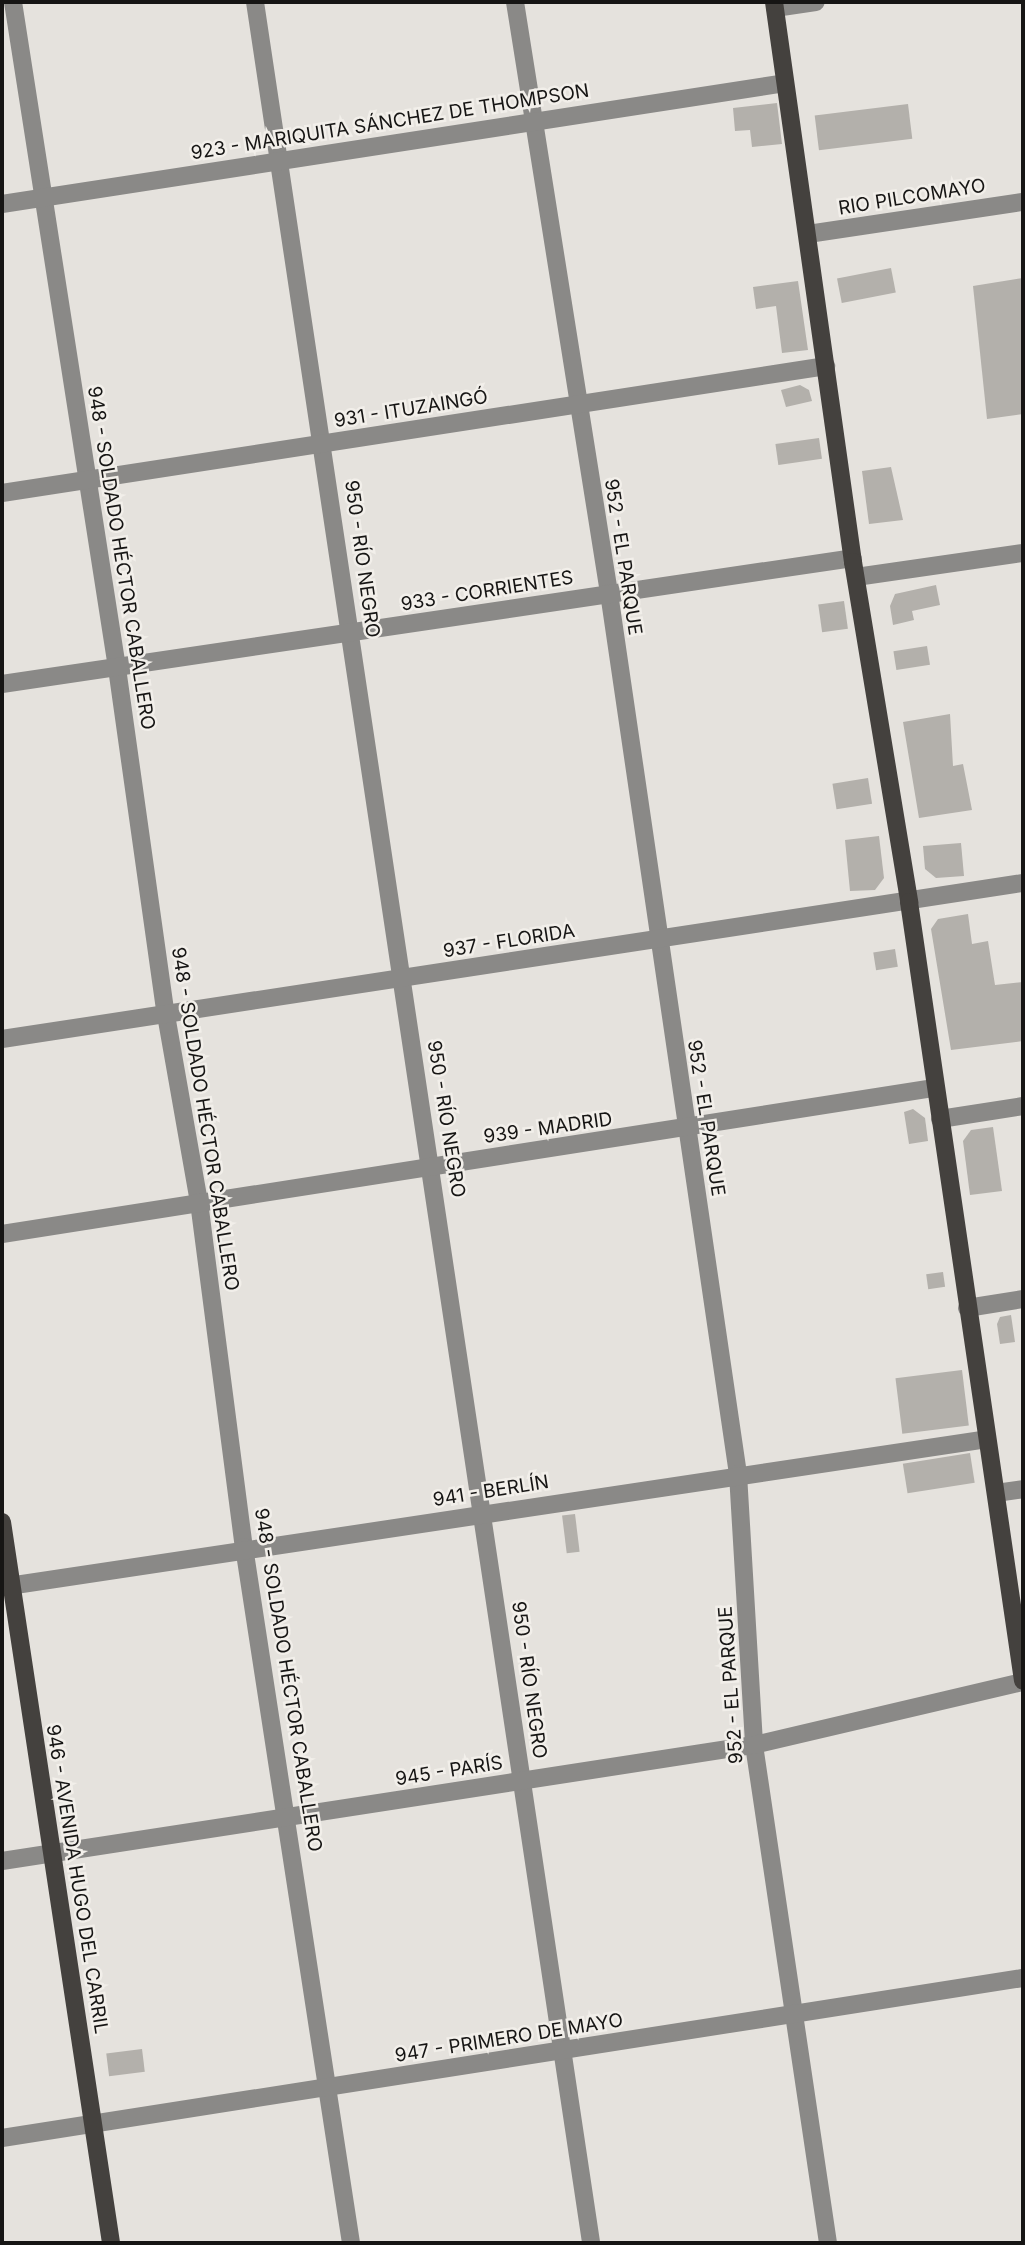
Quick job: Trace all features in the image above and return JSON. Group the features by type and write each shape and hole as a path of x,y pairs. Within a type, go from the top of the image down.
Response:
{"main road":[{"path":"775,5 853,558 909,902 933,1088 940,1119 1023,1681"},
{"name":"946 - AVENIDA HUGO DEL CARRIL","path":"2,1522 6,1586 111,2243"}],"street":[{"name":"948 - SOLDADO HÉCTOR CABALLERO","path":"13,2 89,479 166,1015 199,1202 244,1548 289,1818 352,2243"},
{"name":"950 - RÍO NEGRO","path":"255,2 324,444 402,979 433,1165 560,2050 591,2243"},
{"name":"952 - EL PARQUE","path":"515,2 608,593 738,1474 754,1745 828,2243"},
{"path":"775,5 816,2"},
{"name":"923 - MARIQUITA SÁNCHEZ DE THOMPSON","path":"2,204 785,83"},
{"name":"RIO PILCOMAYO","path":"808,234 1023,201"},
{"name":"931 - ITUZAINGÓ","path":"2,493 826,366"},
{"path":"856,577 1023,553"},
{"name":"933 - CORRIENTES","path":"2,684 853,558"},
{"name":"937 - FLORIDA","path":"2,1040 1023,883"},
{"name":"939 - MADRID","path":"2,1234 433,1165 687,1130 933,1088"},
{"path":"940,1119 1023,1106"},
{"path":"967,1308 1023,1299"},
{"name":"941 - BERLÍN","path":"6,1586 244,1548 987,1439"},
{"path":"996,1493 1023,1489"},
{"name":"945 - PARÍS","path":"2,1861 754,1745 1023,1681"},
{"name":"947 - PRIMERO DE MAYO","path":"2,2138 1023,1978"}],"building":[{"path":"777,103 782,144 752,147 750,130 735,131 733,108"},
{"path":"908,104 912,139 819,150 815,115"},
{"path":"891,268 896,293 842,303 837,278"},
{"path":"1023,278 1023,414 987,419 973,286"},
{"path":"798,281 808,350 782,353 776,306 756,309 753,287"},
{"path":"800,385 809,390 812,401 786,407 781,390"},
{"path":"819,438 822,459 778,465 775,444"},
{"path":"891,467 903,520 869,524 862,471"},
{"path":"936,585 940,605 912,611 914,620 893,625 890,606 895,594"},
{"path":"844,601 848,629 822,632 818,605"},
{"path":"927,646 930,665 896,670 893,651"},
{"path":"950,714 953,766 963,764 972,810 919,818 903,722"},
{"path":"868,778 872,804 837,809 832,784"},
{"path":"879,836 884,878 875,890 850,891 845,840"},
{"path":"961,843 964,876 936,878 925,869 923,846"},
{"path":"968,914 972,944 988,941 995,985 1023,982 1023,1041 951,1050 931,929 938,919"},
{"path":"895,949 898,967 876,970 873,952"},
{"path":"913,1109 925,1118 928,1141 909,1144 904,1112"},
{"path":"993,1127 1002,1191 970,1195 963,1141 971,1130"},
{"path":"943,1272 945,1287 928,1289 926,1274"},
{"path":"1011,1315 1015,1342 1000,1344 997,1324 1000,1317"},
{"path":"962,1370 969,1426 902,1434 895,1378"},
{"path":"970,1453 975,1483 908,1493 903,1464"},
{"path":"575,1514 580,1552 567,1553 562,1516"},
{"path":"142,2049 145,2072 109,2076 106,2053"}]}
